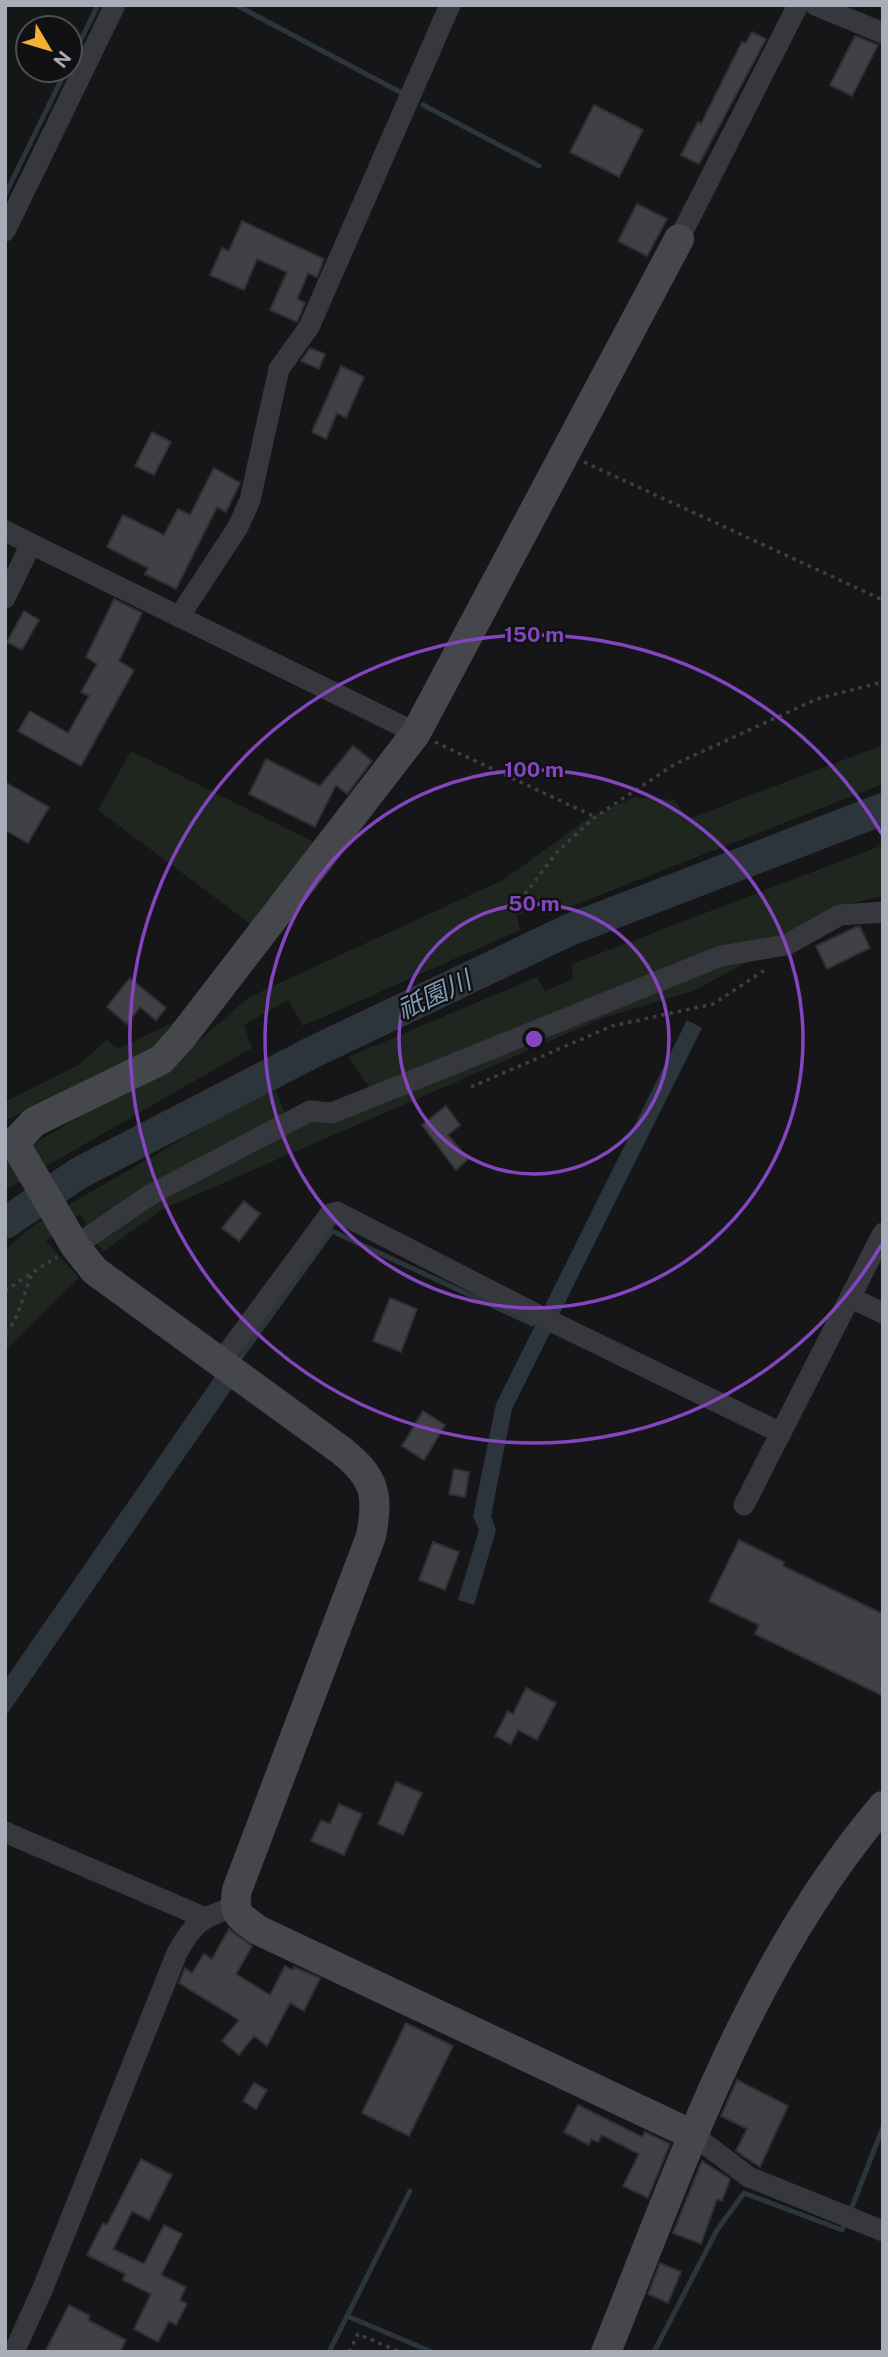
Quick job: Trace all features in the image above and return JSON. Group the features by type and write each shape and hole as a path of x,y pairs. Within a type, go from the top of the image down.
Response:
{"street":[{"path":"5,231 115,5"},
{"path":"180,617 238,527 250,500 279,369 309,327 450,5"},
{"path":"798,5 680,239 416,733 181,1038 160,1060 34,1122 14,1144 75,1246 94,1271 362,1467 372,1484 377,1508 371,1536 242,1878 234,1907 239,1915 258,1930 693,2136 749,2177 883,2231"},
{"path":"815,5 883,33"},
{"path":"5,531 416,733"},
{"path":"5,598 31,544"},
{"path":"75,1246 149,1195 310,1111 332,1113 721,956 786,945 840,915 883,912"},
{"path":"220,1363 330,1214 337,1212 562,1327 781,1433"},
{"path":"744,1504 883,1233"},
{"path":"851,1298 883,1313"},
{"path":"607,2352 693,2136 742,2023 797,1922 849,1845 883,1805"},
{"path":"5,1832 203,1917"},
{"path":"14,2352 43,2288 177,1953 188,1933 203,1917 234,1907"}],"path":[{"path":"566,454 883,600"},
{"path":"525,894 557,852 595,817 675,764 817,699 883,682"},
{"path":"416,733 595,817"},
{"path":"471,1087 612,1026 713,1004 779,960 786,945"},
{"path":"5,1291 75,1246"},
{"path":"5,1332 15,1321 32,1273"},
{"path":"349,2352 358,2334 400,2352"}],"shaded area":[{"path":"883,745 883,784 549,915 541,905 517,916 520,930 303,1026 288,1000 244,1025 252,1048 5,1190 5,1160 174,1062 249,997 503,880 586,820 634,797 674,800 688,819"},
{"path":"131,751 316,843 253,926 98,810"},
{"path":"883,845 883,896 850,904 782,934 772,949 693,991 603,1018 161,1210 103,1252 80,1214 46,1241 79,1278 5,1351 5,1249 37,1223 274,1086 290,1126 379,1101 348,1057 537,977 545,991 573,979 572,964"},
{"path":"178,1020 158,1046 127,1068 5,1121 5,1102 79,1065 107,1040 118,1049"},
{"path":"687,1020 702,1028 512,1409 491,1516 496,1530 474,1605 458,1600 479,1530 473,1516 496,1404"},
{"path":"216,1375 233,1387 5,1717 5,1680"}],"building":[{"path":"752,32 766,39 699,164 681,155 698,122 701,124 742,42 746,43"},
{"path":"855,36 878,45 852,96 830,85"},
{"path":"594,105 643,130 619,177 570,152"},
{"path":"637,204 667,219 647,256 618,241"},
{"path":"242,221 324,259 317,277 308,273 297,299 305,303 297,322 270,310 287,272 257,259 244,290 210,275 222,248 229,251"},
{"path":"310,348 325,354 319,369 301,361"},
{"path":"341,366 364,377 346,418 337,413 326,439 312,432"},
{"path":"152,432 171,442 154,475 135,466"},
{"path":"214,468 240,483 226,512 217,507 176,589 145,574 148,568 107,547 123,515 164,535 178,509 190,515"},
{"path":"114,599 142,613 119,661 134,670 81,766 18,731 30,711 68,733 89,696 81,692 97,664 86,657"},
{"path":"24,611 39,620 22,650 7,642"},
{"path":"353,746 372,761 347,794 336,785 315,827 249,794 266,759 320,786"},
{"path":"5,782 49,807 28,843 5,830"},
{"path":"860,927 870,948 827,969 816,946"},
{"path":"130,978 166,1008 156,1020 140,1007 127,1024 107,1007"},
{"path":"446,1106 460,1125 448,1135 468,1159 456,1170 422,1125"},
{"path":"244,1201 260,1214 239,1241 222,1228"},
{"path":"390,1298 417,1309 401,1352 373,1341"},
{"path":"423,1411 445,1425 424,1460 402,1446"},
{"path":"454,1469 469,1472 465,1497 449,1494"},
{"path":"739,1540 784,1562 783,1566 883,1614 883,1696 755,1634 759,1625 709,1601"},
{"path":"433,1542 459,1552 445,1590 419,1580"},
{"path":"526,1688 556,1703 537,1740 518,1730 511,1744 495,1736 508,1711 513,1714"},
{"path":"396,1782 422,1793 403,1835 378,1824"},
{"path":"339,1804 362,1814 344,1855 311,1841 321,1820 330,1824"},
{"path":"229,1929 252,1946 236,1974 270,1995 285,1966 320,1978 304,2011 290,2003 267,2046 254,2036 239,2055 222,2041 239,2020 179,1983 185,1968 192,1973 204,1954 212,1959"},
{"path":"406,2023 453,2046 409,2136 362,2113"},
{"path":"737,2080 788,2106 760,2167 736,2151 747,2129 721,2116"},
{"path":"254,2083 267,2090 256,2109 243,2101"},
{"path":"578,2105 642,2137 645,2132 670,2144 648,2198 623,2186 639,2154 602,2135 598,2142 591,2139 589,2145 564,2132"},
{"path":"141,2159 172,2175 149,2220 132,2211 113,2249 144,2264 164,2225 182,2234 161,2275 186,2287 180,2300 187,2304 176,2325 169,2321 158,2342 134,2329 151,2294 123,2280 125,2274 87,2255 103,2223 107,2225"},
{"path":"702,2161 730,2179 722,2201 717,2199 701,2244 673,2233"},
{"path":"660,2263 681,2272 668,2303 648,2294"},
{"path":"69,2305 90,2316 88,2320 126,2340 120,2352 45,2352"}],"waterway":[{"path":"84,34 98,5"},
{"path":"236,5 400,92"},
{"path":"5,195 59,84"},
{"path":"423,105 539,166"},
{"name":"祇園川","path":"5,1223 79,1173 313,1052 569,930 883,809"},
{"path":"238,1361 332,1231 532,1324"},
{"path":"850,2212 883,2127"},
{"path":"329,2352 410,2191"},
{"path":"654,2352 717,2230 744,2193 842,2230 846,2221"},
{"path":"347,2316 432,2352"}]}
